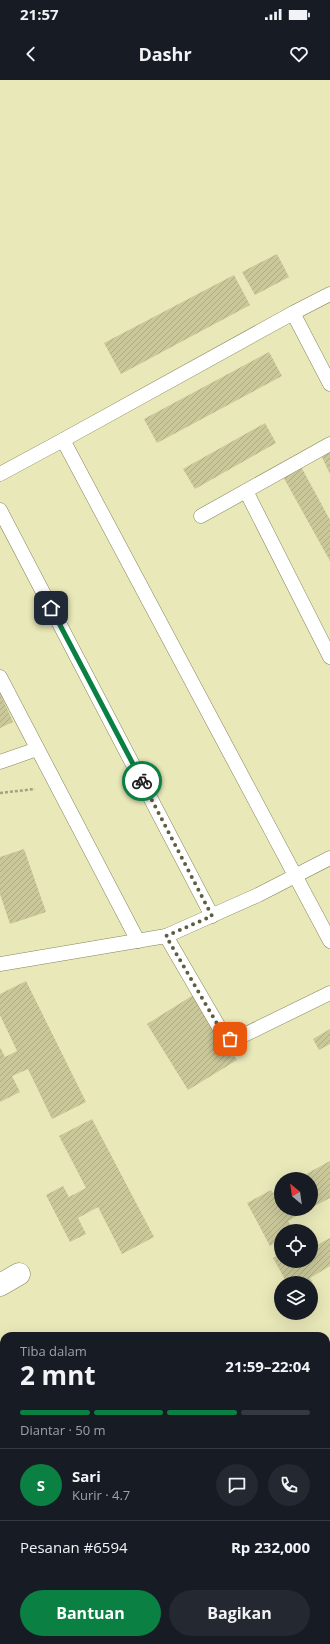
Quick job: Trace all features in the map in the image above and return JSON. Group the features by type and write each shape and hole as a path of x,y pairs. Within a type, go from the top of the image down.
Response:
{"street":[{"path":"0,1285 19,1274"}],"lane":[{"path":"0,474 330,294"},
{"path":"293,313 330,384"},
{"path":"63,440 330,941"},
{"path":"201,516 330,444"},
{"path":"246,491 330,657"},
{"path":"0,510 212,916"},
{"path":"0,677 138,941"},
{"path":"0,762 37,749"},
{"path":"0,964 166,936 212,916 330,858"},
{"path":"166,936 223,1034 230,1039 240,1037 330,993"}],"path":[{"path":"0,793 57,786"}],"building":[{"path":"277,254 289,277 255,295 242,272"},
{"path":"234,275 250,305 121,374 104,343"},
{"path":"269,352 282,376 157,443 144,419"},
{"path":"265,423 276,443 195,489 183,469"},
{"path":"330,448 330,474 320,453"},
{"path":"299,463 330,520 330,561 281,473"},
{"path":"0,693 13,722 0,728"},
{"path":"24,849 46,912 10,924 0,894 0,857"},
{"path":"26,981 86,1102 52,1119 28,1069 12,1076 20,1092 0,1102 0,1047 5,1057 17,1051 0,1015 0,994"},
{"path":"195,994 237,1060 188,1090 147,1024"},
{"path":"330,1029 330,1044 319,1050 313,1039"},
{"path":"92,1119 154,1237 122,1254 98,1207 78,1218 86,1234 70,1242 46,1195 63,1186 69,1197 86,1188 59,1136"},
{"path":"330,1161 330,1198 318,1204 318,1172 310,1172"},
{"path":"271,1190 273,1193 274,1216 297,1216 288,1221 290,1224 274,1224 274,1244 270,1246 247,1203"},
{"path":"330,1238 330,1266 313,1276 283,1276 279,1268 318,1268 318,1244"}],"way so far":[{"path":"142,781 212,916 166,936 223,1034 230,1039"}],"route":[{"path":"51,608 142,781"}]}
